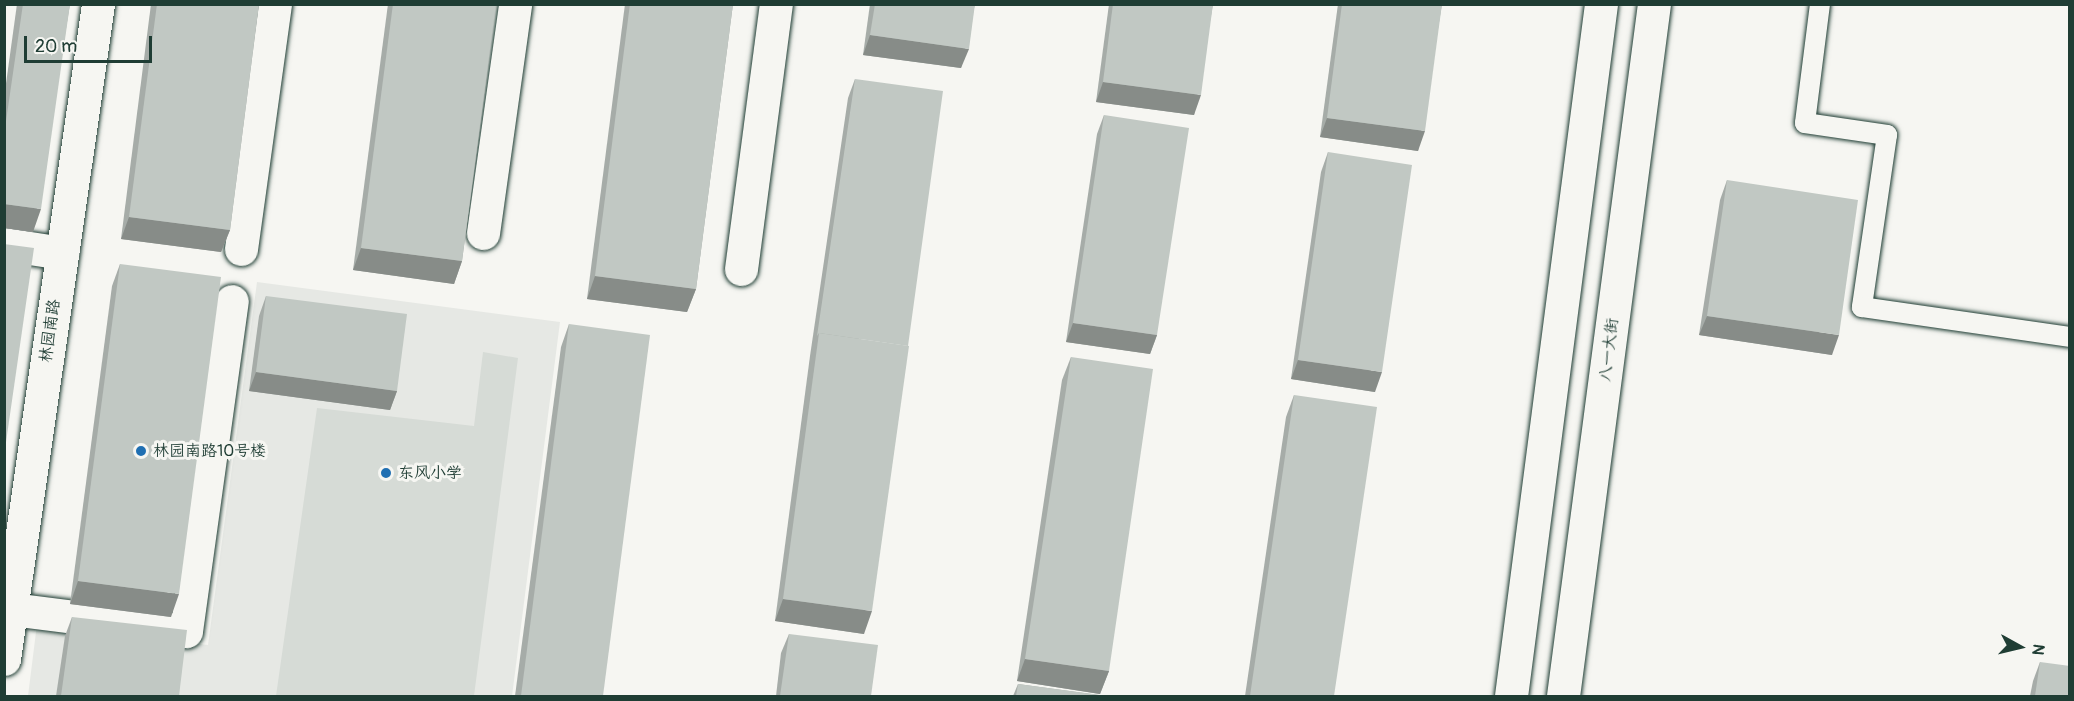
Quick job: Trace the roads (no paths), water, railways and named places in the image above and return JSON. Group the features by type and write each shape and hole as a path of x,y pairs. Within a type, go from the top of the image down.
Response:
{"street":[{"name":"林园南路","path":"4,659 98,4"},
{"path":"241,249 275,4"},
{"path":"483,233 515,4"},
{"path":"741,269 776,4"},
{"path":"1511,696 1601,4"},
{"name":"八一大街","path":"1563,696 1654,4"},
{"path":"4,244 62,253"},
{"path":"12,609 186,631 232,301"}],"lane":[{"path":"1820,4 1805,123 1887,135 1862,308 2070,337"}],"place":[{"name":"林园南路10号楼","path":"141,451"},
{"name":"东风小学","path":"386,473"}]}
